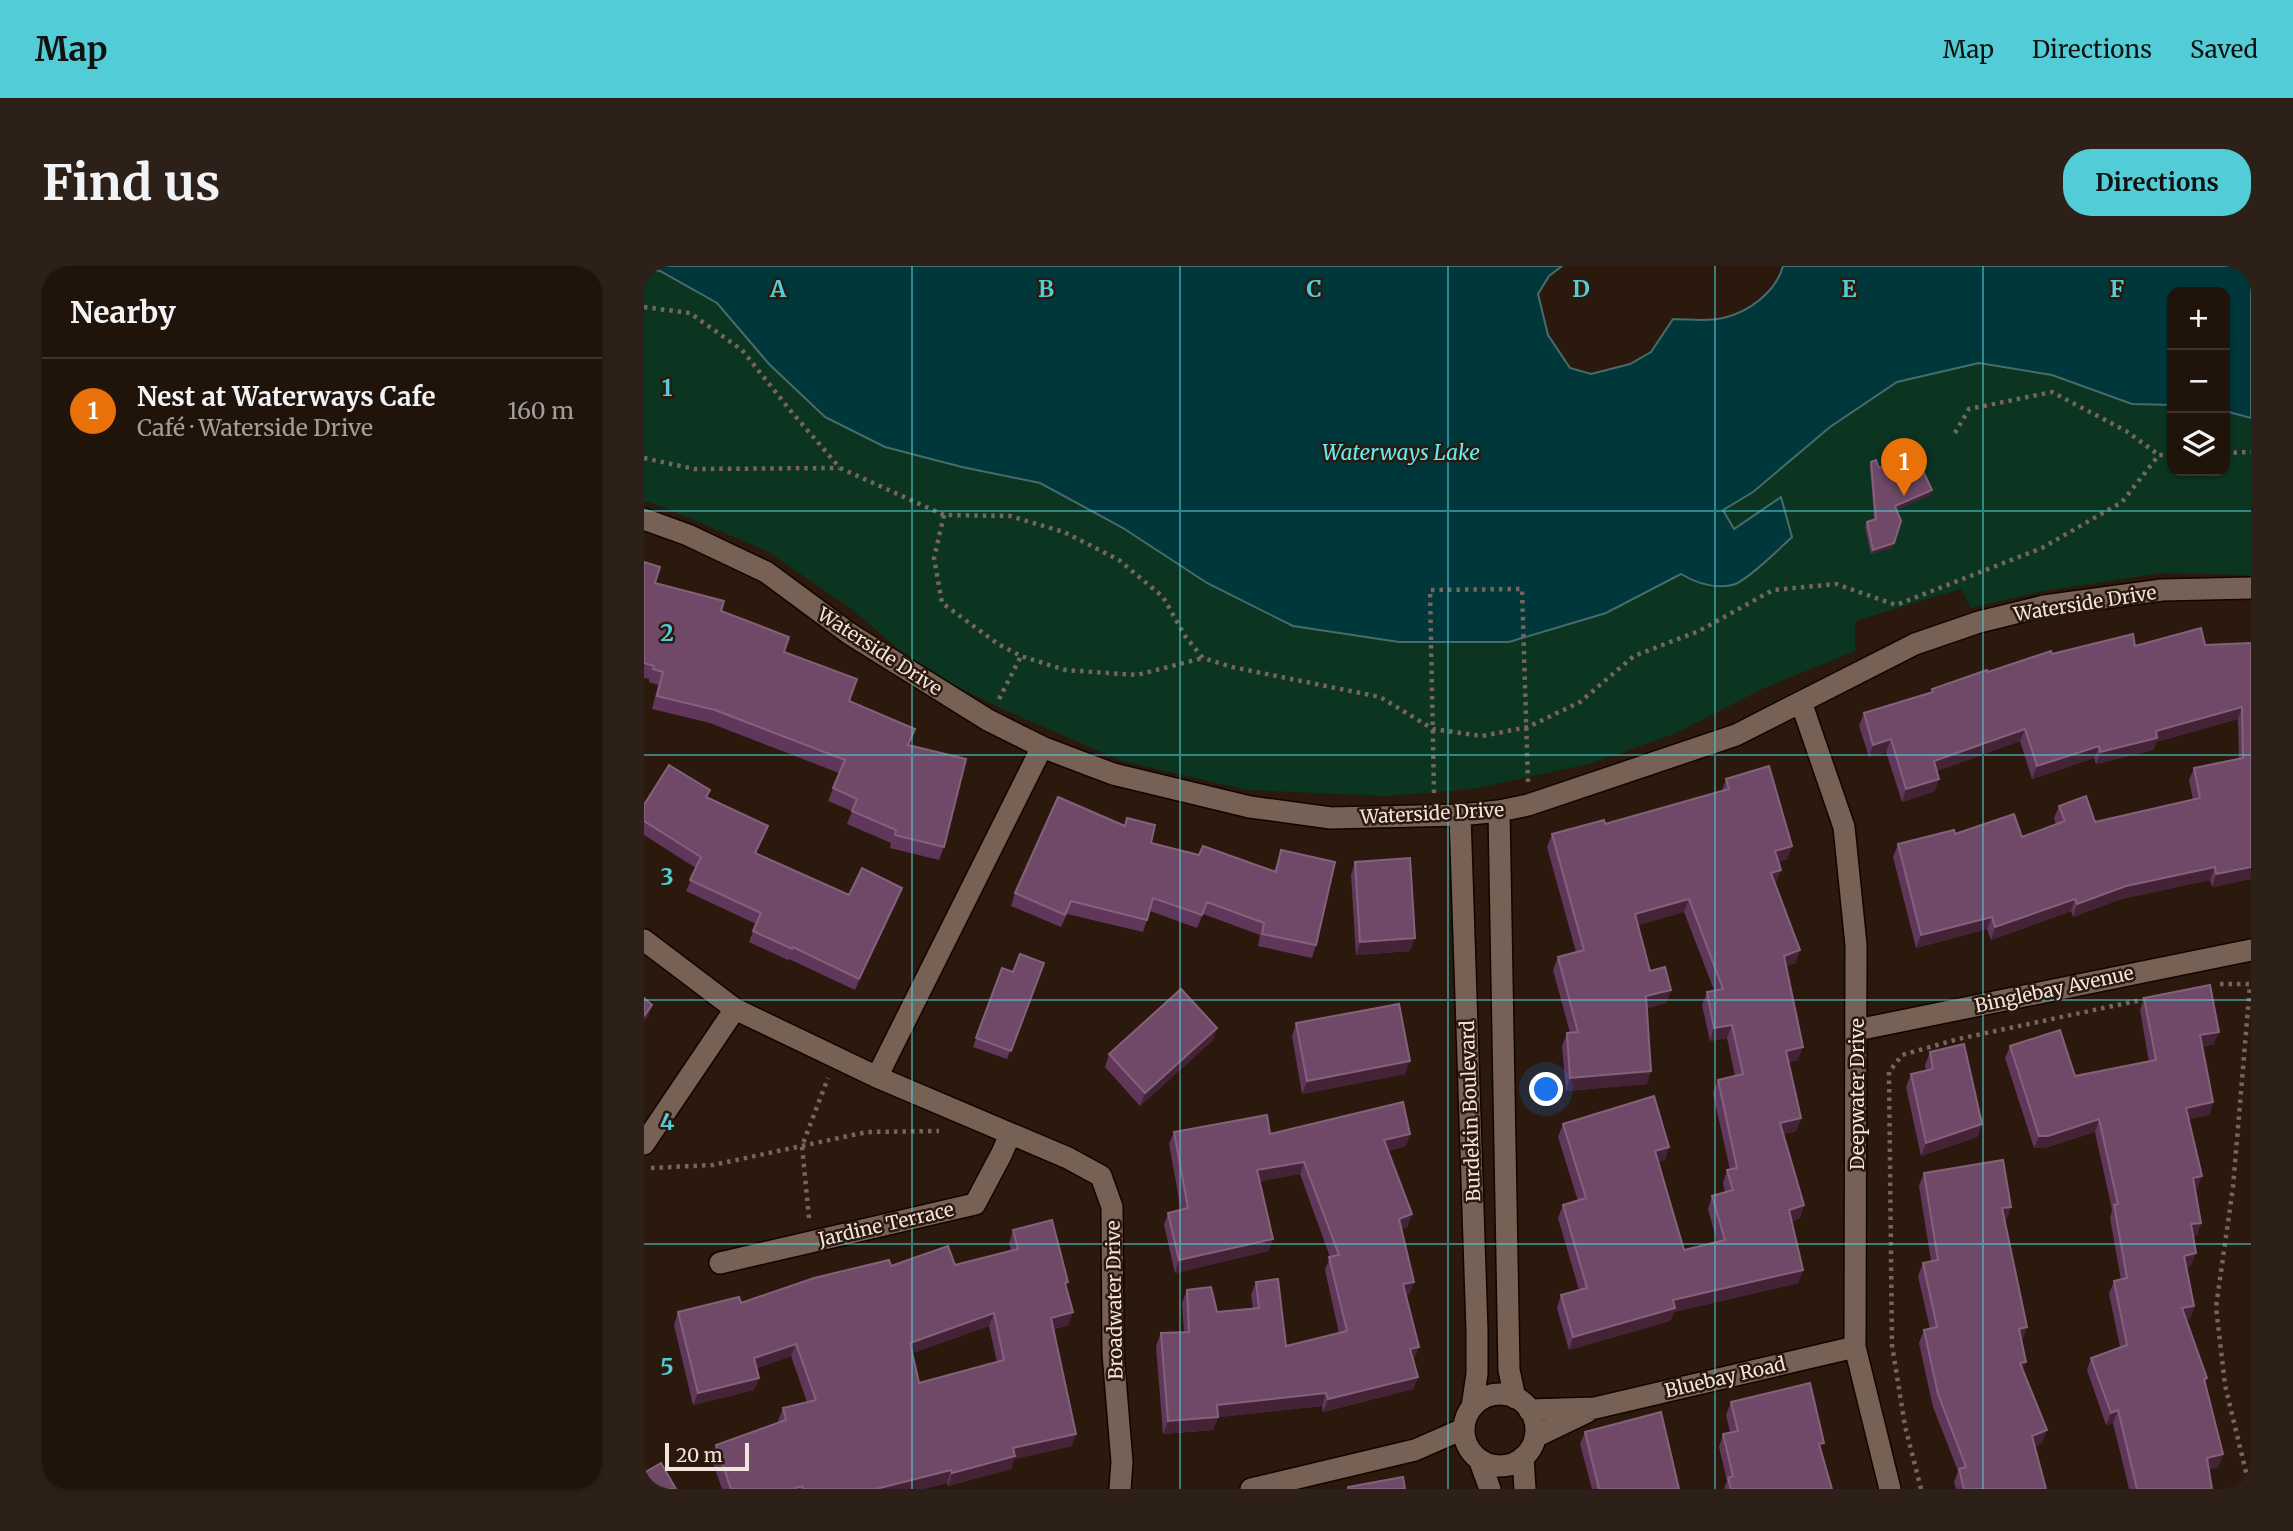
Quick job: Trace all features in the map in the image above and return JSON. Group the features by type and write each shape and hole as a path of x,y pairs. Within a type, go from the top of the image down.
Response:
{"street":[{"name":"Waterside Drive","path":"644,519 688,535 766,572 850,634 988,720 1042,747 1113,775 1250,807 1331,818 1460,814 1499,811 1528,805 1736,735 1914,644 1979,622 2031,609 2162,590 2251,588"},
{"name":"Deepwater Drive","path":"1801,702 1844,827 1856,945 1855,1347 1890,1489"},
{"path":"877,1077 1042,747"},
{"name":"Burdekin Boulevard","path":"1499,811 1509,1370 1522,1404"},
{"name":"Burdekin Boulevard","path":"1460,814 1477,1331 1477,1374 1472,1407"},
{"name":"Broadwater Drive","path":"644,940 735,1009 877,1077 1068,1158 1101,1176 1112,1207 1113,1353 1122,1462 1120,1489"},
{"name":"Binglebay Avenue","path":"1857,1030 2251,950"},
{"path":"644,1144 735,1009"},
{"name":"Jardine Terrace","path":"720,1263 975,1204 1010,1133"},
{"name":"Bluebay Road","path":"1535,1437 1595,1408 1855,1347"},
{"path":"1415,1450 1475,1455 1489,1465 1513,1464 1531,1448 1535,1437 1534,1418 1522,1404 1504,1394 1492,1395 1472,1407 1463,1429 1465,1441 1475,1455 1490,1489"},
{"name":"Bluebay Road","path":"1522,1404 1595,1408"},
{"path":"1251,1489 1415,1450 1463,1429"},
{"path":"1523,1457 1525,1489"},
{"name":"Broadwater Drive","path":"1122,1462 1135,1489"}],"path":[{"path":"644,307 690,313 742,350 840,468"},
{"path":"1955,433 1969,409 2052,392 2126,431 2159,455 2167,455"},
{"path":"2230,453 2251,452"},
{"path":"944,515 934,558 942,603 999,644 1021,656 1065,670 1137,675 1203,659 1380,697 1433,729 1482,736 1528,727 1580,702 1634,656 1699,631 1773,590 1836,584 1896,605 2042,548 2122,502 2159,455"},
{"path":"644,458 694,469 840,468 944,515 1010,516 1064,532 1119,560 1163,597 1185,636 1203,659"},
{"path":"1435,815 1430,590 1522,589 1528,727 1528,805"},
{"path":"988,720 1021,656"},
{"path":"2210,986 2223,983 2251,984 2233,1186 2216,1307 2225,1385 2250,1489"},
{"path":"1921,1489 1905,1426 1892,1345 1889,1072 1902,1055 1958,1039 2157,997"},
{"path":"811,1242 802,1146 830,1072 838,1058"},
{"path":"644,1169 713,1165 867,1132 950,1131"}],"green space":[{"path":"644,268 660,271 717,303 769,364 825,417 885,447 1040,483 1123,528 1207,583 1293,626 1399,642 1606,613 1681,574 1706,585 1739,583 1792,537 1734,529 1723,510 1753,492 1830,427 1897,382 1979,363 2052,375 2132,404 2167,405 2167,476 2230,476 2230,412 2251,418 2251,575 2162,573 2044,591 1971,608 1961,589 1855,621 1855,651 1762,689 1674,734 1589,764 1472,789 1387,796 1247,790 1122,761 1009,712 924,671 854,611 767,551 644,501"}],"water":[{"name":"Waterways Lake","path":"1562,266 1549,276 1538,294 1548,335 1570,368 1591,374 1630,364 1651,352 1673,319 1717,319 1752,306 1768,292 1783,266 2251,266 2251,418 2230,412 2230,287 2167,287 2167,405 2132,404 2052,375 1979,363 1897,382 1830,427 1753,492 1723,510 1734,529 1781,497 1792,537 1738,583 1711,586 1681,574 1606,613 1509,642 1399,642 1293,626 1207,583 1123,528 1040,483 885,447 825,417 769,364 717,303 660,271 644,268"}],"building":[{"path":"1915,454 1932,490 1895,506 1901,521 1894,543 1873,550 1867,522 1876,519 1871,462 1876,460 1879,468"},
{"path":"644,562 660,567 655,583 724,601 721,611 789,637 784,652 857,679 849,701 915,729 908,745 966,759 944,847 895,835 896,830 852,811 857,799 833,788 845,760 715,710 657,696 663,672 644,663"},
{"path":"2201,628 2205,645 2251,643 2251,867 2216,874 2215,867 2126,886 2077,904 2075,899 1995,927 1992,917 1921,935 1898,844 1954,830 1955,834 2014,814 2022,837 2065,821 2059,806 2086,796 2095,822 2200,798 2194,768 2243,758 2242,707 2156,731 2157,738 2100,752 2099,746 2037,766 2025,729 1934,761 1939,779 1906,789 1891,739 1873,745 1864,713 1933,692 1932,689 1987,670 1988,672 2051,651 2052,654 2133,634 2135,646"},
{"path":"669,765 710,790 706,797 768,826 755,853 849,895 862,868 902,888 859,979 753,931 761,913 690,880 701,857 644,821 644,805"},
{"path":"1769,766 1792,846 1775,851 1781,870 1771,873 1800,950 1784,956 1803,1047 1786,1051 1801,1118 1780,1123 1804,1205 1789,1210 1803,1270 1673,1300 1675,1308 1573,1337 1561,1295 1587,1288 1563,1205 1586,1198 1563,1124 1654,1096 1669,1147 1655,1151 1684,1250 1725,1240 1712,1196 1733,1190 1727,1170 1737,1168 1718,1080 1743,1074 1732,1025 1714,1028 1707,992 1723,989 1689,899 1635,914 1650,971 1665,967 1671,990 1646,996 1651,1071 1570,1078 1567,1033 1578,1032 1558,957 1584,950 1552,834 1604,820 1605,824 1729,789 1726,779"},
{"path":"1058,797 1125,826 1127,818 1155,825 1151,843 1199,855 1203,846 1276,872 1281,850 1335,862 1316,945 1262,934 1264,923 1207,902 1202,915 1153,898 1147,920 1071,901 1065,915 1015,893"},
{"path":"1410,858 1415,938 1360,942 1355,862"},
{"path":"1020,954 1044,963 1011,1051 976,1038 1002,968 1013,972"},
{"path":"2210,985 2219,1032 2200,1035 2213,1102 2186,1108 2202,1176 2193,1178 2201,1223 2191,1224 2196,1253 2184,1256 2194,1306 2182,1308 2207,1378 2204,1379 2223,1454 2207,1458 2212,1489 2137,1489 2118,1410 2111,1413 2091,1358 2127,1345 2114,1281 2127,1278 2114,1205 2118,1204 2099,1119 2048,1136 2039,1136 2010,1046 2060,1030 2075,1076 2156,1060 2144,998"},
{"path":"1181,989 1217,1028 1145,1093 1109,1054"},
{"path":"644,998 652,1005 644,1016"},
{"path":"1399,1004 1410,1061 1307,1081 1296,1023"},
{"path":"1964,1044 1982,1124 1926,1143 1911,1074 1933,1069 1930,1052"},
{"path":"1403,1102 1410,1134 1384,1140 1412,1214 1399,1219 1414,1282 1403,1284 1419,1347 1410,1349 1418,1377 1328,1399 1326,1393 1217,1405 1218,1417 1168,1421 1161,1333 1189,1332 1187,1290 1211,1287 1217,1312 1259,1308 1256,1282 1278,1279 1286,1346 1347,1331 1329,1257 1339,1255 1304,1162 1257,1170 1273,1239 1179,1260 1168,1213 1188,1208 1174,1132 1267,1115 1270,1134"},
{"path":"2003,1160 2011,1207 2002,1208 2027,1327 2019,1329 2026,1362 2020,1363 2047,1430 2032,1436 2046,1489 1964,1489 1959,1469 1966,1467 1938,1394 1924,1330 1937,1327 1923,1263 1938,1260 1924,1173"},
{"path":"1052,1220 1073,1312 1051,1318 1076,1434 1013,1448 1015,1456 876,1489 803,1489 802,1486 793,1489 731,1489 716,1445 786,1420 783,1408 816,1400 796,1344 754,1358 759,1378 698,1393 678,1312 739,1297 741,1303 814,1278 889,1260 891,1266 948,1246 955,1265 1018,1249 1013,1230","holes":["994,1313 1004,1360 919,1383 910,1343"]},
{"path":"1810,1383 1824,1443 1819,1444 1832,1489 1731,1489 1728,1478 1733,1476 1723,1434 1738,1431 1731,1402"},
{"path":"1661,1412 1679,1489 1599,1489 1585,1432"},
{"path":"661,1463 676,1489 644,1489 644,1473"},
{"path":"1403,1477 1405,1489 1348,1489 1348,1487"}],"place":[{"name":"Nest at Waterways Cafe","path":"1904,496"}]}
